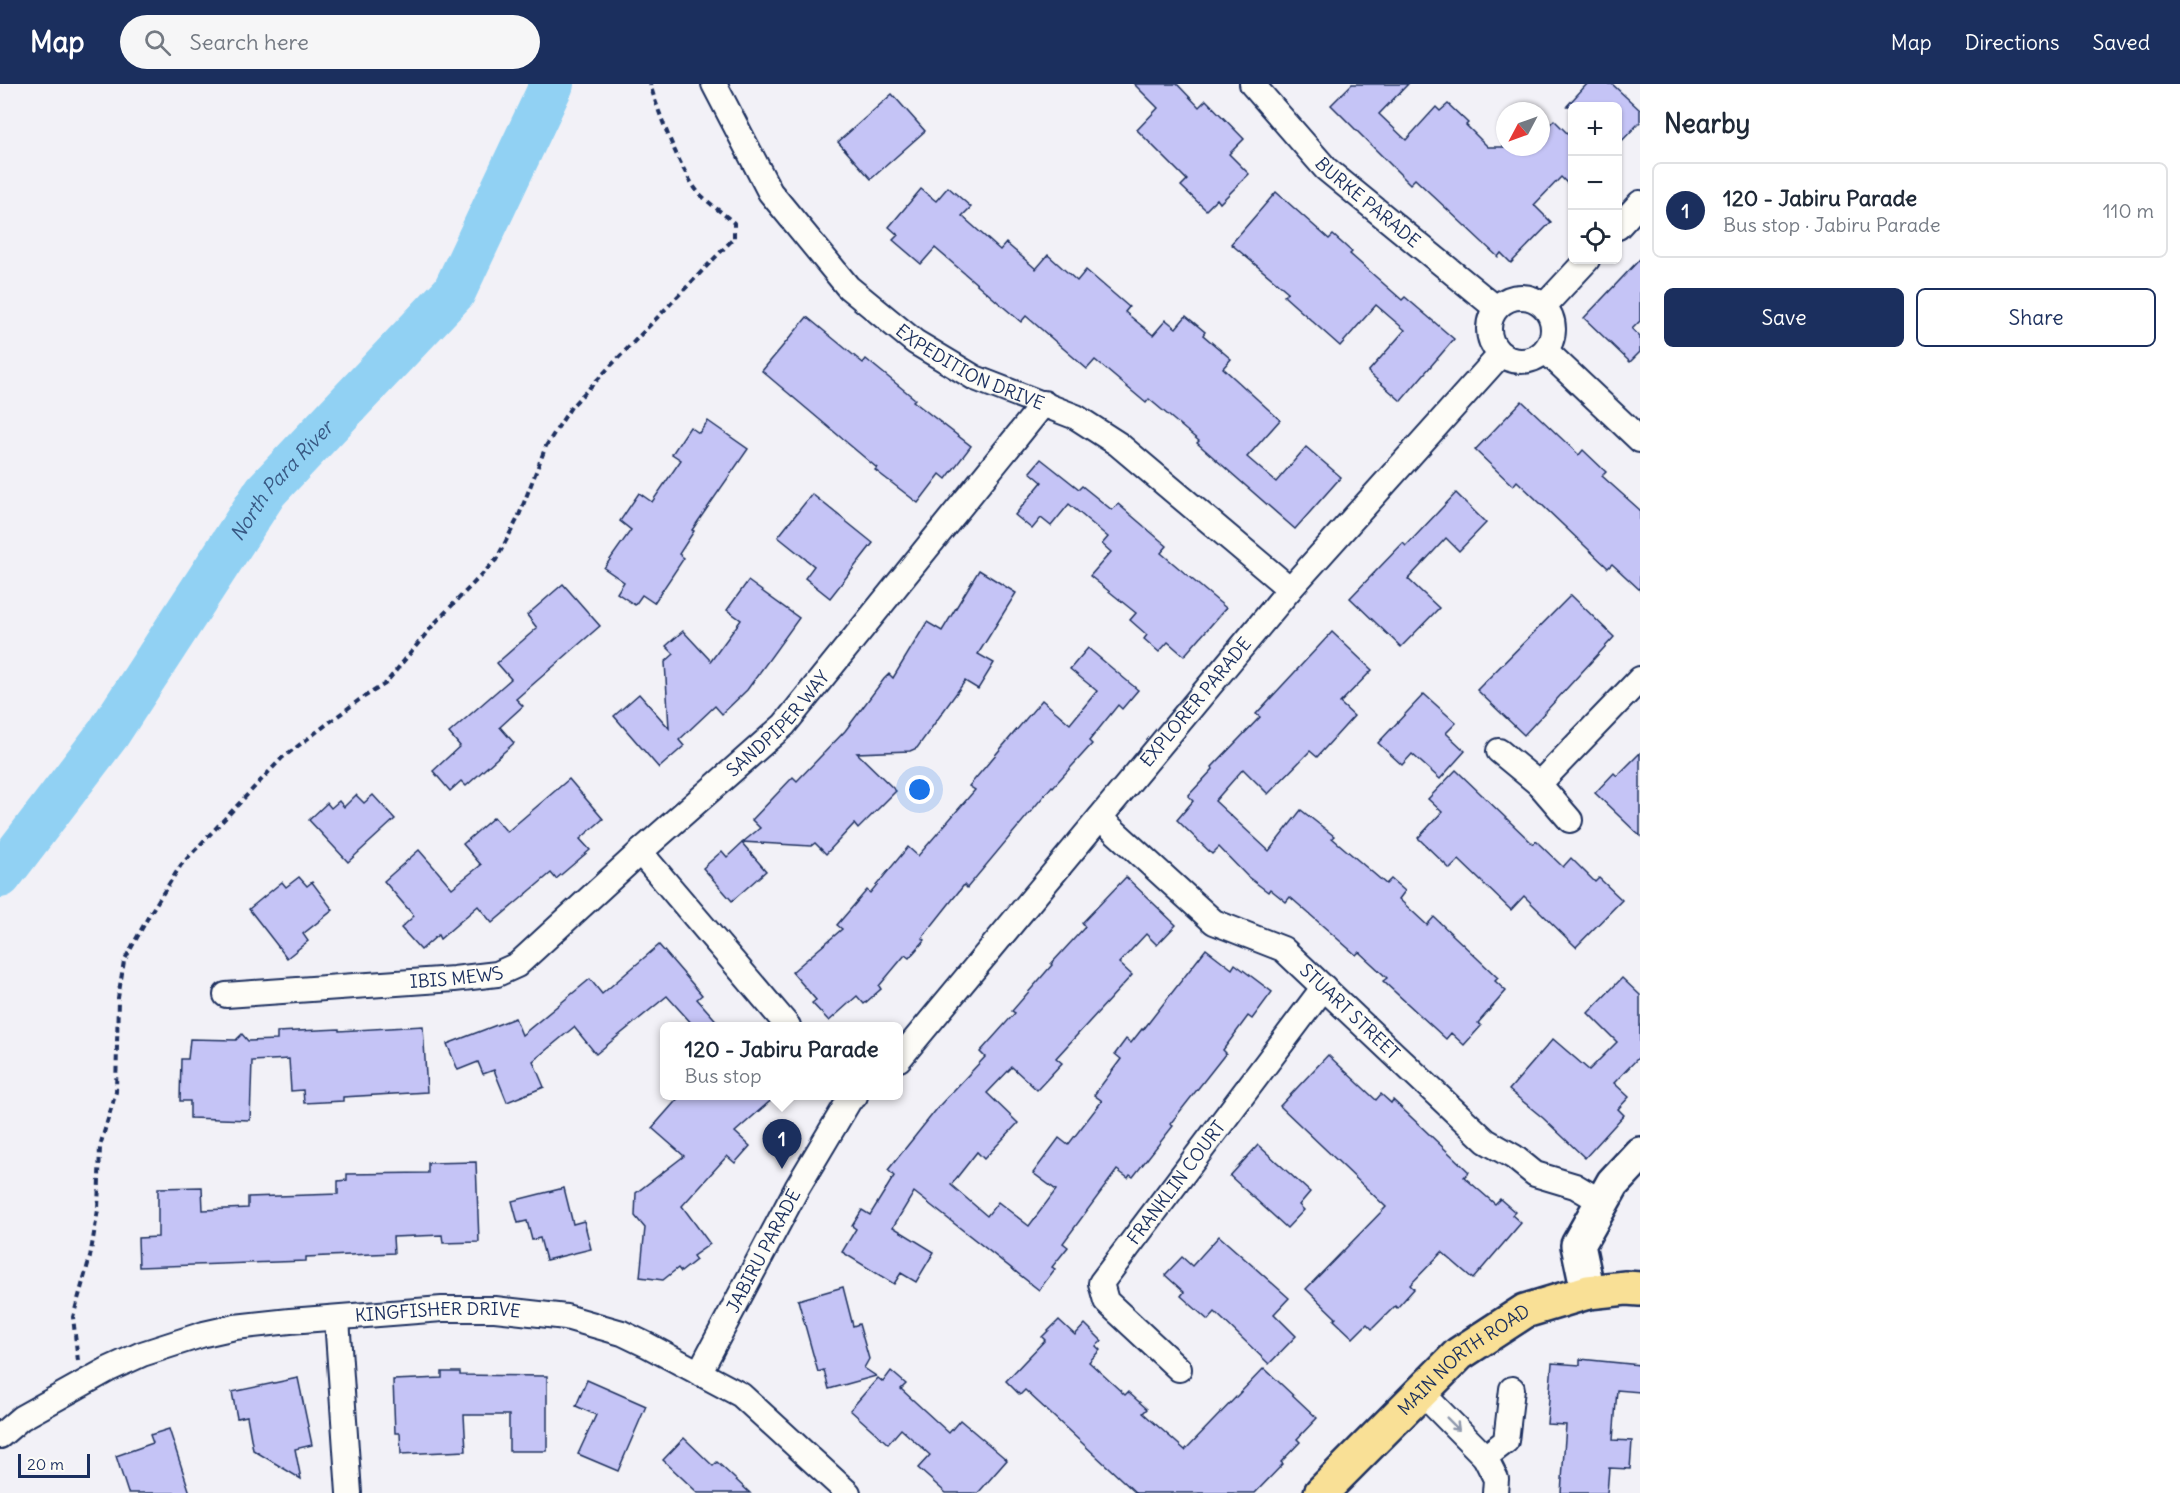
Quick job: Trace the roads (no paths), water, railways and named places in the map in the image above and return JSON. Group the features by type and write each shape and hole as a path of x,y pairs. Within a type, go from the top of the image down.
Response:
{"main road":[{"name":"MAIN NORTH ROAD","path":"1321,1493 1459,1354 1526,1311 1587,1292 1640,1289"}],"street":[{"name":"EXPEDITION DRIVE","path":"714,84 770,192 848,287 915,342 975,378 1076,417 1118,444 1290,589"},
{"name":"BURKE PARADE","path":"1252,84 1326,169 1496,308"},
{"path":"1622,222 1640,203"},
{"path":"1545,305 1583,264"},
{"path":"1524,295 1545,305 1553,319 1555,331 1546,351 1532,359 1519,362 1510,360 1501,354 1491,339 1488,326 1496,308 1511,298 1524,295"},
{"path":"1546,351 1640,440"},
{"name":"EXPLORER PARADE","path":"903,1054 1290,589 1501,354"},
{"name":"SANDPIPER WAY","path":"640,852 784,726 1044,403"},
{"path":"1539,784 1640,679"},
{"path":"1498,752 1539,784 1570,820"},
{"name":"STUART STREET","path":"1100,818 1214,922 1283,949 1486,1141 1514,1157 1535,1174 1575,1186 1602,1202"},
{"path":"640,852 785,1022"},
{"name":"IBIS MEWS","path":"226,995 497,974 517,965 547,940 640,852"},
{"name":"FRANKLIN COURT","path":"1179,1369 1106,1301 1101,1282 1324,987"},
{"name":"JABIRU PARADE","path":"699,1373 797,1188 848,1100"},
{"path":"1587,1292 1578,1245 1613,1183 1640,1154"},
{"name":"KINGFISHER DRIVE","path":"0,1436 21,1418 85,1382 142,1354 204,1334 235,1327 469,1308 566,1317 622,1333 741,1395 848,1493"},
{"path":"337,1319 349,1493"},
{"path":"1485,1457 1506,1441 1512,1389"},
{"path":"1421,1392 1485,1457 1496,1479 1495,1493"}],"waterway":[{"name":"North Para River","path":"0,876 108,734 266,491 454,292 552,84"}],"place":[{"name":"120 - Jabiru Parade","path":"782,1169"}]}
